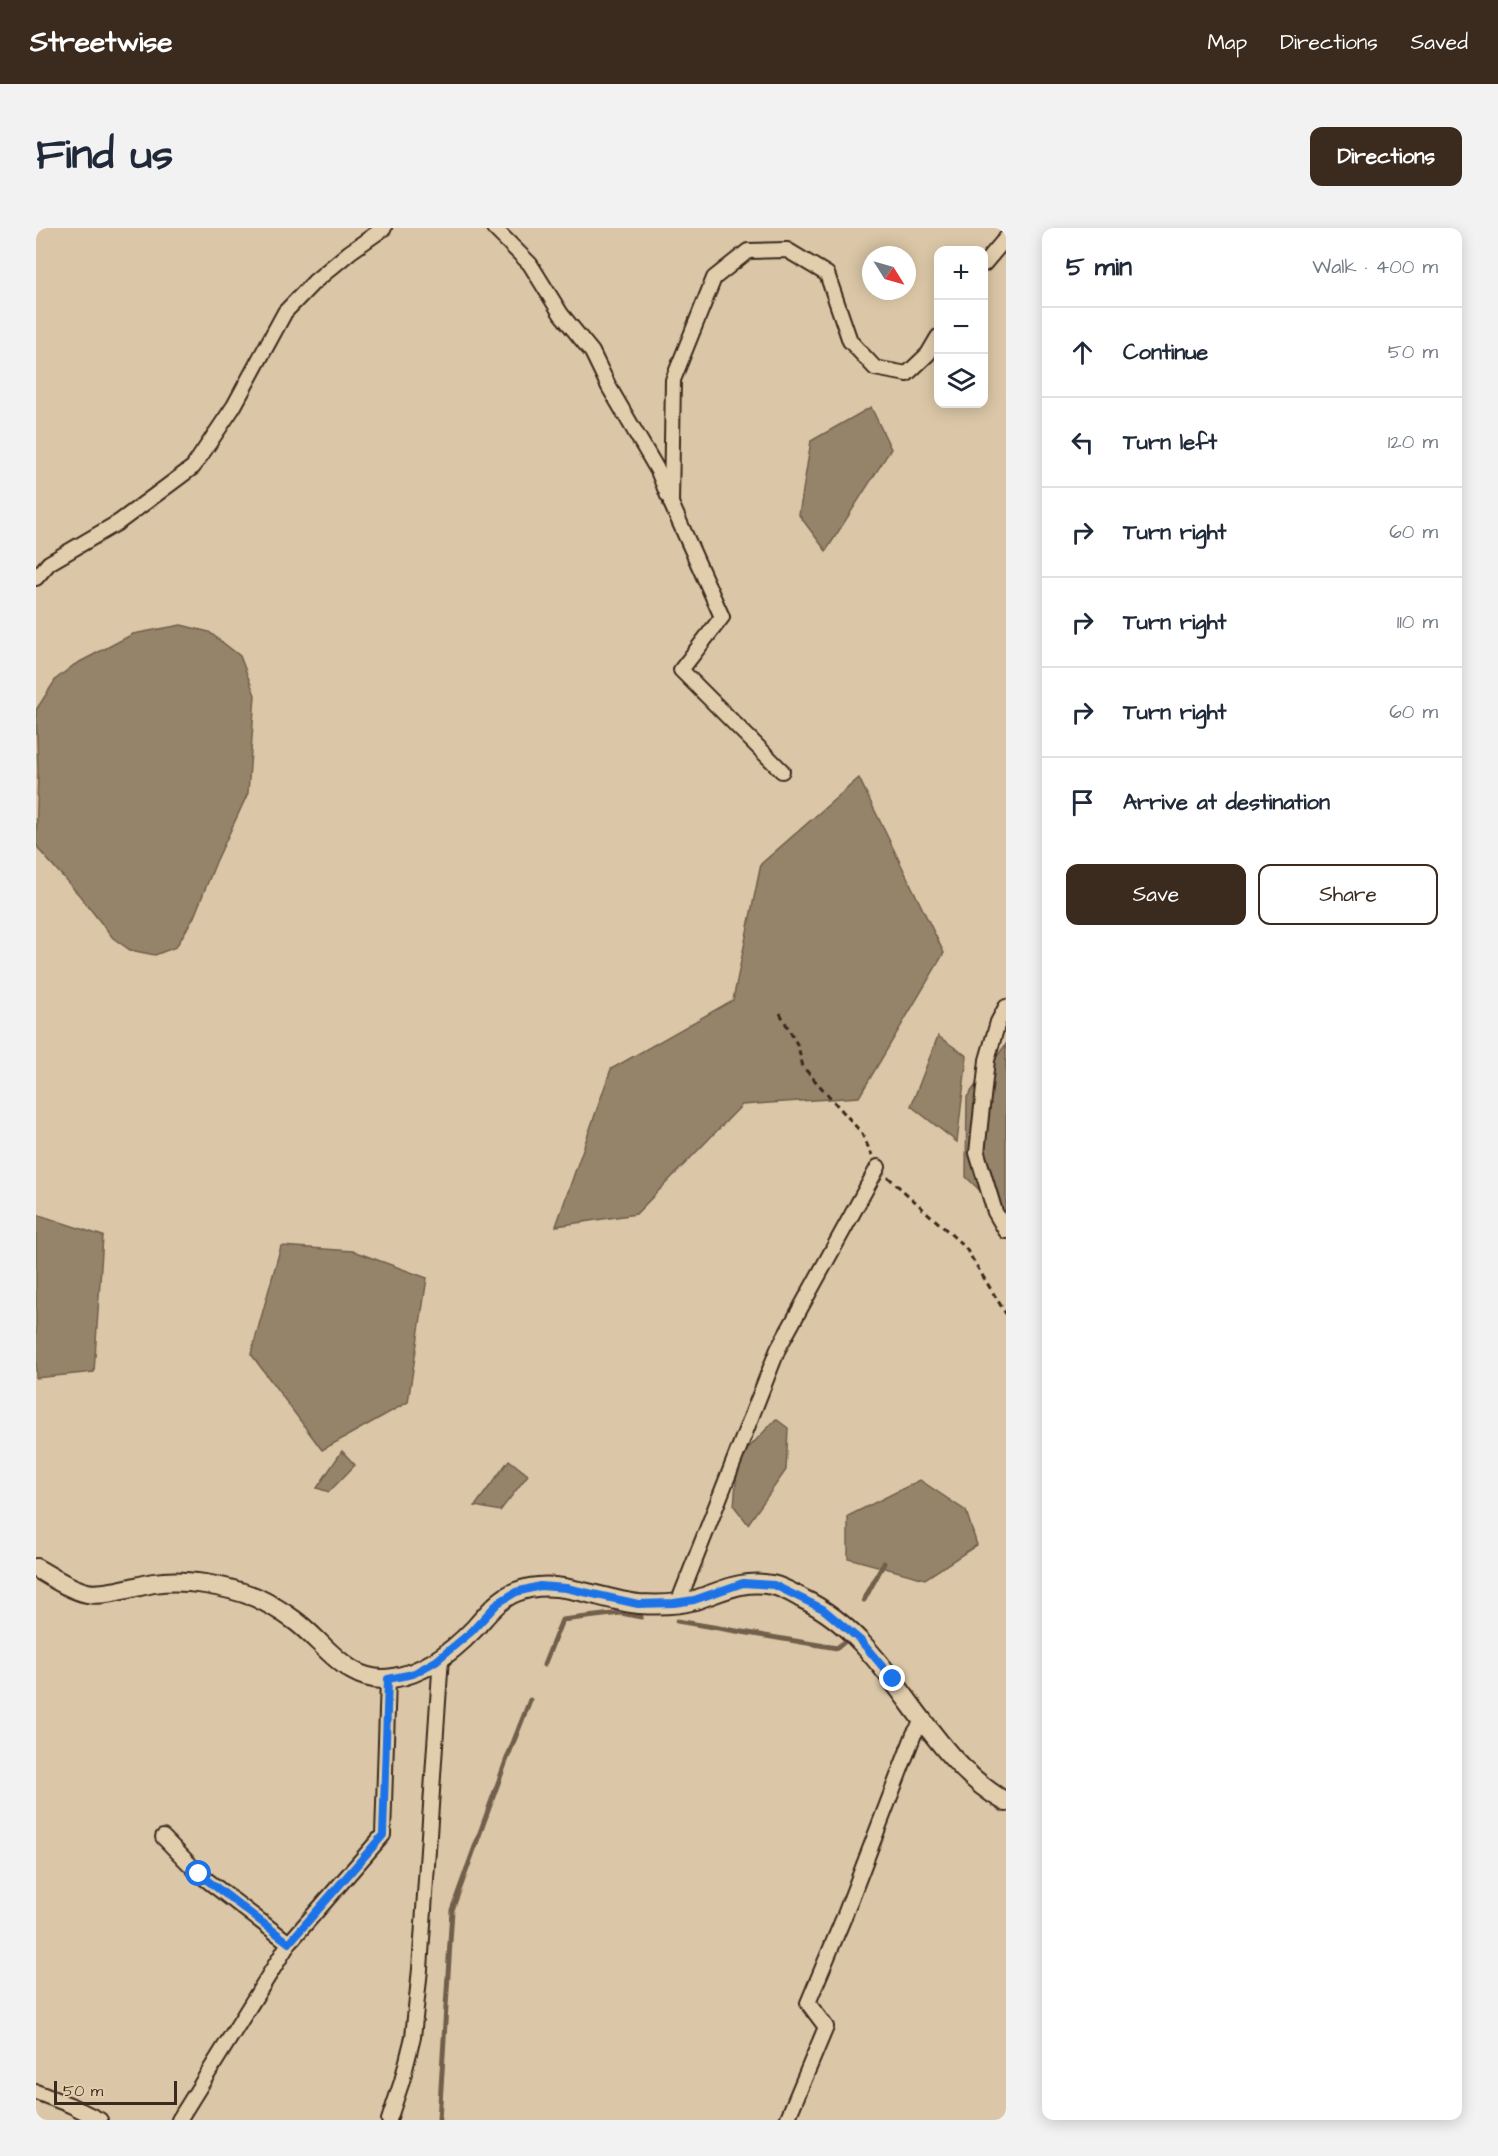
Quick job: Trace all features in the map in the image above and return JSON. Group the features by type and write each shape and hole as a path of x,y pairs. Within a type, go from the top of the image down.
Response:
{"street":[{"path":"36,578 49,563 119,522 193,467 234,406 285,312 314,282 384,228"},
{"path":"494,228 530,264 561,314 592,352 609,387 658,471 722,617 681,670 783,771"},
{"path":"988,259 1006,238"},
{"path":"671,503 673,380 714,278 748,251 787,249 827,274 850,341 875,368 907,374 928,354 934,345"},
{"path":"1006,1007 998,1022 987,1060 977,1153 995,1212 1006,1231"},
{"path":"678,1603 778,1349 878,1167"},
{"path":"36,1568 66,1585 89,1594 158,1582 203,1583 255,1598 295,1621 338,1661 362,1676 388,1679 413,1674 441,1657 471,1632 498,1603 516,1592 540,1586 566,1588 638,1604 678,1603 694,1600 743,1583 774,1585 823,1609 860,1640 952,1758 995,1796 1006,1802"},
{"path":"389,2120 413,2037 419,1981 441,1657"},
{"path":"179,2120 289,1943 383,1835 388,1679"},
{"path":"787,2120 826,2027 808,2003 844,1917 914,1734 922,1722"},
{"path":"163,1837 199,1874 289,1943"},
{"path":"36,2092 100,2120"}],"shaded area":[{"path":"871,407 891,449 826,551 799,515 811,441"},
{"path":"181,625 209,632 240,656 255,695 248,793 194,917 176,947 155,955 130,950 113,938 36,844 38,771 36,710 56,679 74,665 133,634"},
{"path":"859,778 944,953 859,1097 742,1105 636,1214 556,1226 611,1069 733,1000 761,864"},
{"path":"938,1036 967,1056 957,1142 911,1106"},
{"path":"1006,1044 1006,1216 966,1177 967,1097"},
{"path":"36,1214 103,1236 94,1372 36,1378"},
{"path":"281,1246 353,1251 427,1278 408,1402 322,1450 251,1354"},
{"path":"776,1419 788,1428 786,1470 748,1524 734,1506 738,1459"},
{"path":"342,1451 355,1465 329,1492 317,1488"},
{"path":"509,1460 528,1475 500,1511 475,1506"},
{"path":"920,1480 966,1511 977,1545 925,1579 848,1558 848,1516"}],"waterway":[{"path":"864,1600 884,1563"},
{"path":"544,1665 562,1620 621,1613 641,1617"},
{"path":"677,1621 837,1648 844,1642"},
{"path":"439,2120 452,1910 530,1700"}],"route":[{"path":"199,1874 289,1943 383,1835 388,1679 413,1674 436,1661 471,1632 498,1603 516,1592 540,1586 566,1588 638,1604 694,1600 743,1583 774,1585 823,1609 860,1640 893,1679"}]}
